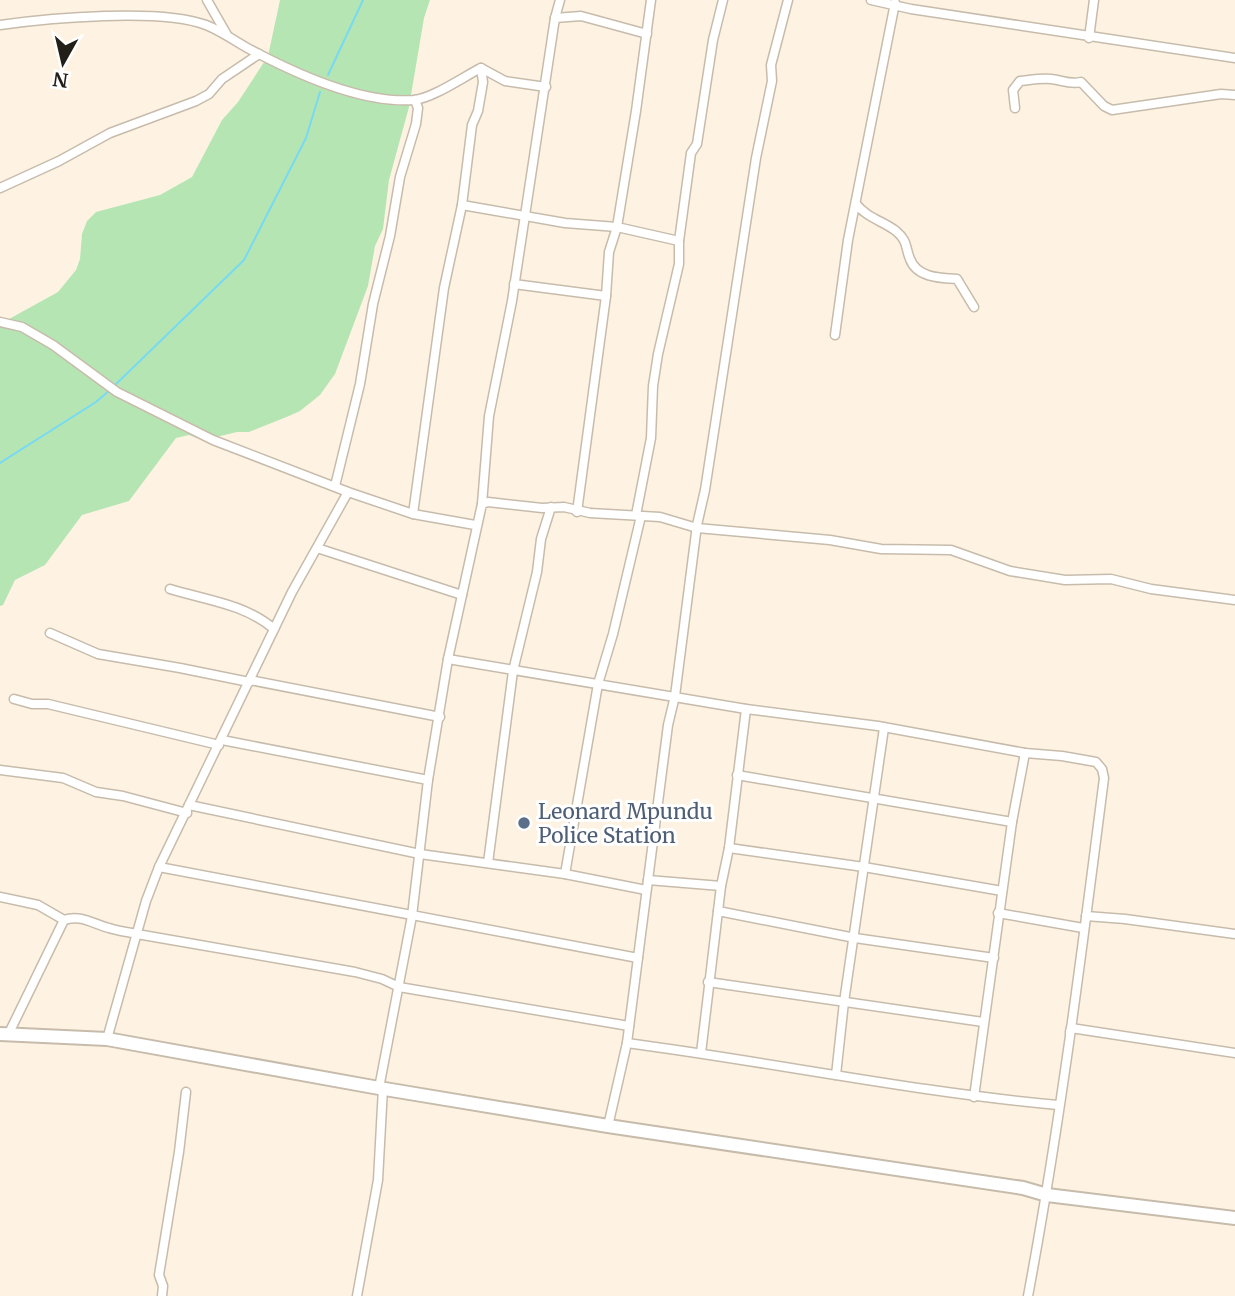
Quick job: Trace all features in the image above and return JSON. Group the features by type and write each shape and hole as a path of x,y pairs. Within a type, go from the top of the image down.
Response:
{"street":[{"path":"207,0 229,38"},
{"path":"357,1296 378,1180 381,1088 412,916 428,780 448,659 475,525 482,504 489,416 514,284 560,0"},
{"path":"577,512 606,296 609,252 617,227 651,0"},
{"path":"565,874 598,684 613,634 639,516 651,438 655,376 679,264 679,241 691,152 697,144 713,40 723,0"},
{"path":"779,0 783,3 785,14"},
{"path":"608,1126 627,1043 668,725 675,695 697,528 756,158 772,81 771,65 788,0"},
{"path":"871,0 1089,38 1235,58"},
{"path":"1089,38 1094,0"},
{"path":"835,335 866,140 895,3"},
{"path":"555,18 580,16 647,34"},
{"path":"0,25 101,18 172,17 206,25 259,54 352,92 415,100 481,68"},
{"path":"0,188 59,161 110,133 196,101 259,54"},
{"path":"481,68 505,81 546,87"},
{"path":"413,514 444,288 462,205 472,125 478,111 483,82 481,68"},
{"path":"1016,108 1013,90 1020,80 1052,79 1073,85 1081,82 1104,106 1112,110 1221,94 1235,95"},
{"path":"335,486 360,384 373,304 390,236 400,177 416,124 418,108 415,100"},
{"path":"856,204 863,213 895,230 907,241 910,261 920,272 937,278 957,279 974,307"},
{"path":"462,205 598,227 617,227 679,241"},
{"path":"514,284 606,296"},
{"path":"0,322 22,327 53,345 117,392 214,440 413,514 475,525"},
{"path":"107,1039 159,867 274,629 348,492"},
{"path":"482,504 488,502 542,508 564,507 577,512 660,517 697,528 830,540 881,550 951,550 1010,571 1065,580 1111,579 1151,589 1235,600"},
{"path":"488,863 513,671 537,572 541,539 551,507"},
{"path":"317,548 462,595"},
{"path":"170,589 238,607 265,621 274,629"},
{"path":"50,633 98,654 440,717"},
{"path":"448,659 746,709 884,728 1025,752 1062,755 1096,762 1102,768 1104,778 1047,1195 1028,1296"},
{"path":"14,699 32,704 60,706 221,743 428,780"},
{"path":"701,1053 708,982 729,848 746,709"},
{"path":"836,1075 884,728"},
{"path":"974,1097 998,913 1025,752"},
{"path":"0,770 63,778 96,792 420,854 565,874 646,890"},
{"path":"737,775 1012,822"},
{"path":"729,848 1002,891"},
{"path":"159,867 638,958"},
{"path":"648,880 721,886"},
{"path":"0,897 38,905 64,920 84,919 107,928 137,934 355,972 399,987 629,1026"},
{"path":"718,911 855,939 994,958"},
{"path":"998,913 1083,928"},
{"path":"1086,916 1235,934"},
{"path":"64,920 5,1034 107,1039 608,1126 1023,1188 1047,1195 1235,1218"},
{"path":"708,982 984,1022"},
{"path":"1069,1035 1071,1028 1235,1053"},
{"path":"627,1043 974,1097 1058,1105"},
{"path":"162,1296 163,1286 159,1275 186,1092"}],"green space":[{"path":"280,0 430,0 424,18 409,107 389,180 383,229 375,246 368,286 335,374 320,395 289,416 249,432 200,439 189,435 176,438 129,501 82,515 45,565 15,580 0,606 0,324 58,292 76,270 80,259 82,234 87,221 96,212 160,195 192,177 222,120 238,102 268,56"}],"waterway":[{"path":"328,75 363,0"},
{"path":"114,386 244,260 306,138 320,92"},
{"path":"0,463 96,402 110,390"}],"place":[{"name":"Leonard Mpundu Police Station","path":"524,823"}]}
